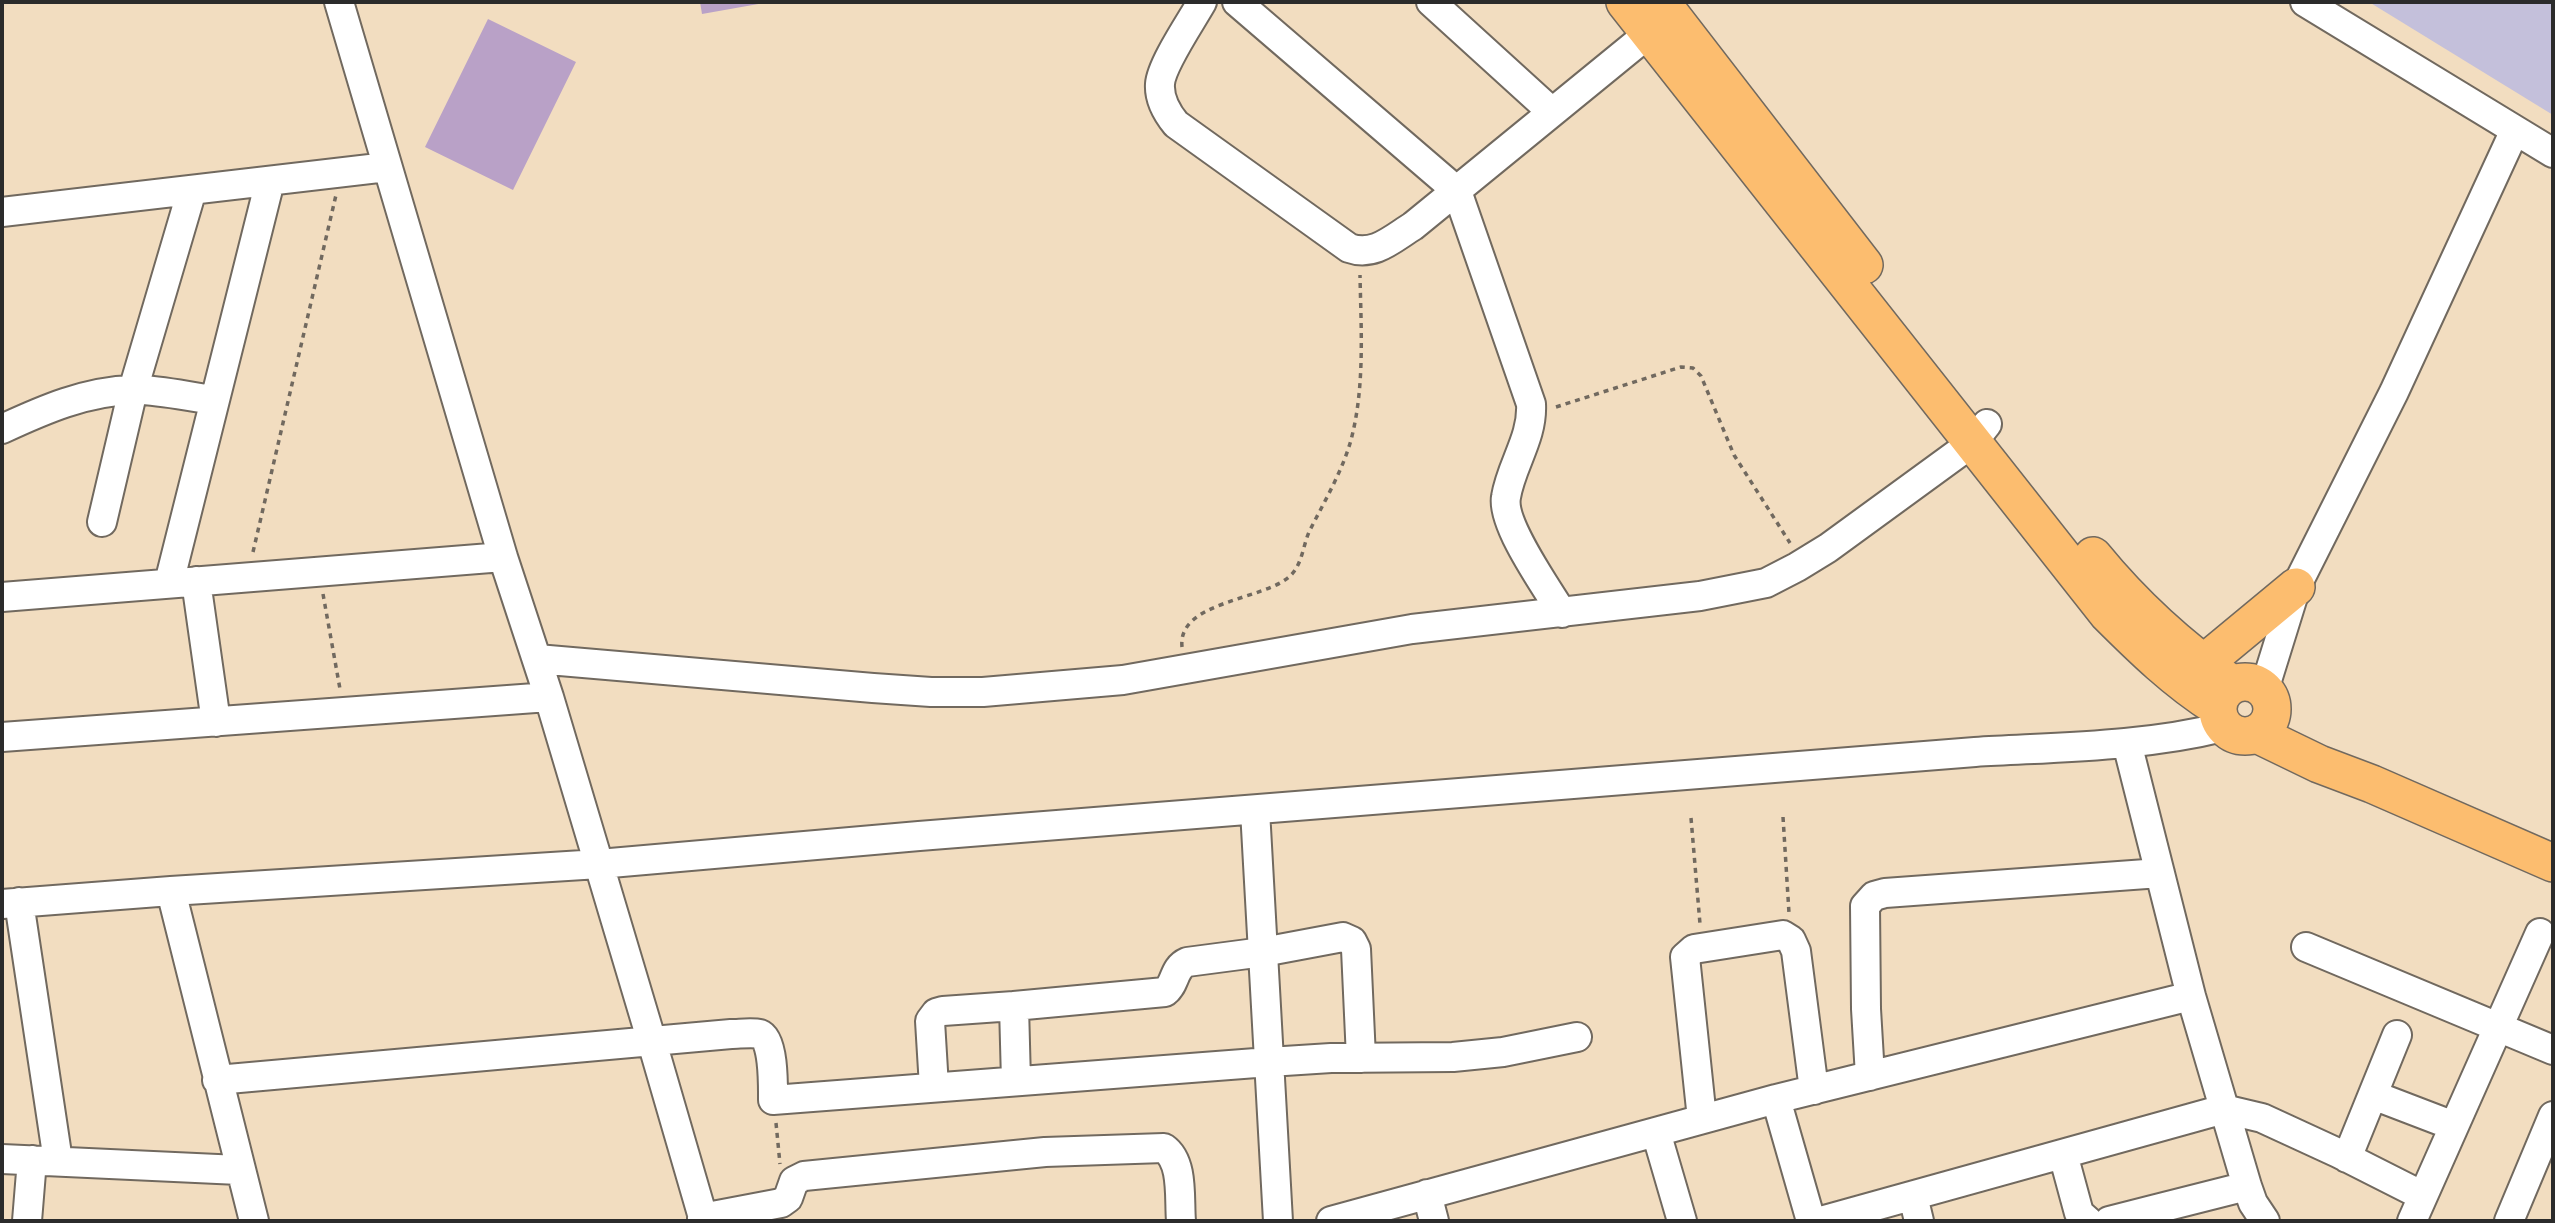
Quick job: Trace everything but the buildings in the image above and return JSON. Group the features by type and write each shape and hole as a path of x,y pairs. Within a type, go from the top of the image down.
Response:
{"main road":[{"path":"1625,2 1661,17 1979,433 2108,614 2178,680 2244,709"},
{"path":"1979,433 2134,604 2203,664 2244,709 2319,764 2553,863"},
{"path":"2203,664 2296,587"}],"street":[{"path":"340,2 503,557 549,697 703,1220 781,1203 788,1198 791,1185 797,1178 804,1176 1045,1152 1164,1148 1171,1153 1177,1166 1181,1221"},
{"path":"1202,2 1172,53 1160,82 1162,99 1168,113 1176,124 1349,248 1360,252 1381,246 1413,226 1552,112 1661,17"},
{"path":"1237,2 1457,191 1528,394 1531,414 1529,430 1506,498 1509,522 1562,613"},
{"path":"1431,2 1552,112"},
{"path":"2305,2 2553,153"},
{"path":"27,1221 45,1161 10,903 599,864 919,836 2127,743 2244,709 2296,587 2393,392 2515,130"},
{"path":"2,212 387,167"},
{"path":"169,583 270,181"},
{"path":"103,522 133,390 192,190"},
{"path":"2,429 52,406 133,390 215,400"},
{"path":"537,659 931,692 1039,689 1123,680 1412,629 1740,590 1766,583 1828,548 1979,433"},
{"path":"2,597 503,557"},
{"path":"196,581 216,722"},
{"path":"2,737 549,697"},
{"path":"2127,743 2190,996 2253,1203 2266,1221"},
{"path":"1255,810 1278,1221"},
{"path":"1870,1076 1865,906 1874,896 1953,887 2160,873"},
{"path":"172,891 239,1170 254,1221"},
{"path":"1821,1221 1916,1209 2063,1154 2224,1109 2262,1118 2347,1158 2417,1209 2540,933"},
{"path":"1702,1119 1685,957 1694,949 1783,935 1791,940 1796,951 1814,1090"},
{"path":"934,1087 930,1021 932,1016 943,1011 1165,992 1172,985 1177,969 1182,964 1343,937 1352,941 1356,949 1361,1058"},
{"path":"2306,947 2553,1050"},
{"path":"1331,1221 1776,1099 2190,996"},
{"path":"1014,1006 1016,1081"},
{"path":"217,1080 731,1034 760,1034 770,1048 774,1100 1269,1062 1453,1057 1503,1052 1577,1037"},
{"path":"2347,1158 2397,1035"},
{"path":"2373,1095 2454,1126"},
{"path":"1776,1099 1811,1221"},
{"path":"2509,1221 2543,1170 2553,1116"},
{"path":"1656,1132 1682,1221"},
{"path":"2063,1154 2079,1213 2088,1221"},
{"path":"2,1159 239,1170"},
{"path":"2109,1221 2158,1215 2247,1185"},
{"path":"1427,1194 1434,1221"}],"path":[{"path":"247,577 341,173"},
{"path":"1184,669 1182,633 1194,618 1284,581 1297,568 1307,537 1343,464 1357,407 1360,370 1360,252"},
{"path":"1531,414 1681,367 1698,370 1734,455 1802,562"},
{"path":"319,572 344,712"},
{"path":"1783,817 1791,940"},
{"path":"1691,818 1702,947"},
{"path":"774,1100 780,1165 791,1185"}],"shaded area":[{"path":"2369,2 2553,2 2553,115"}]}
